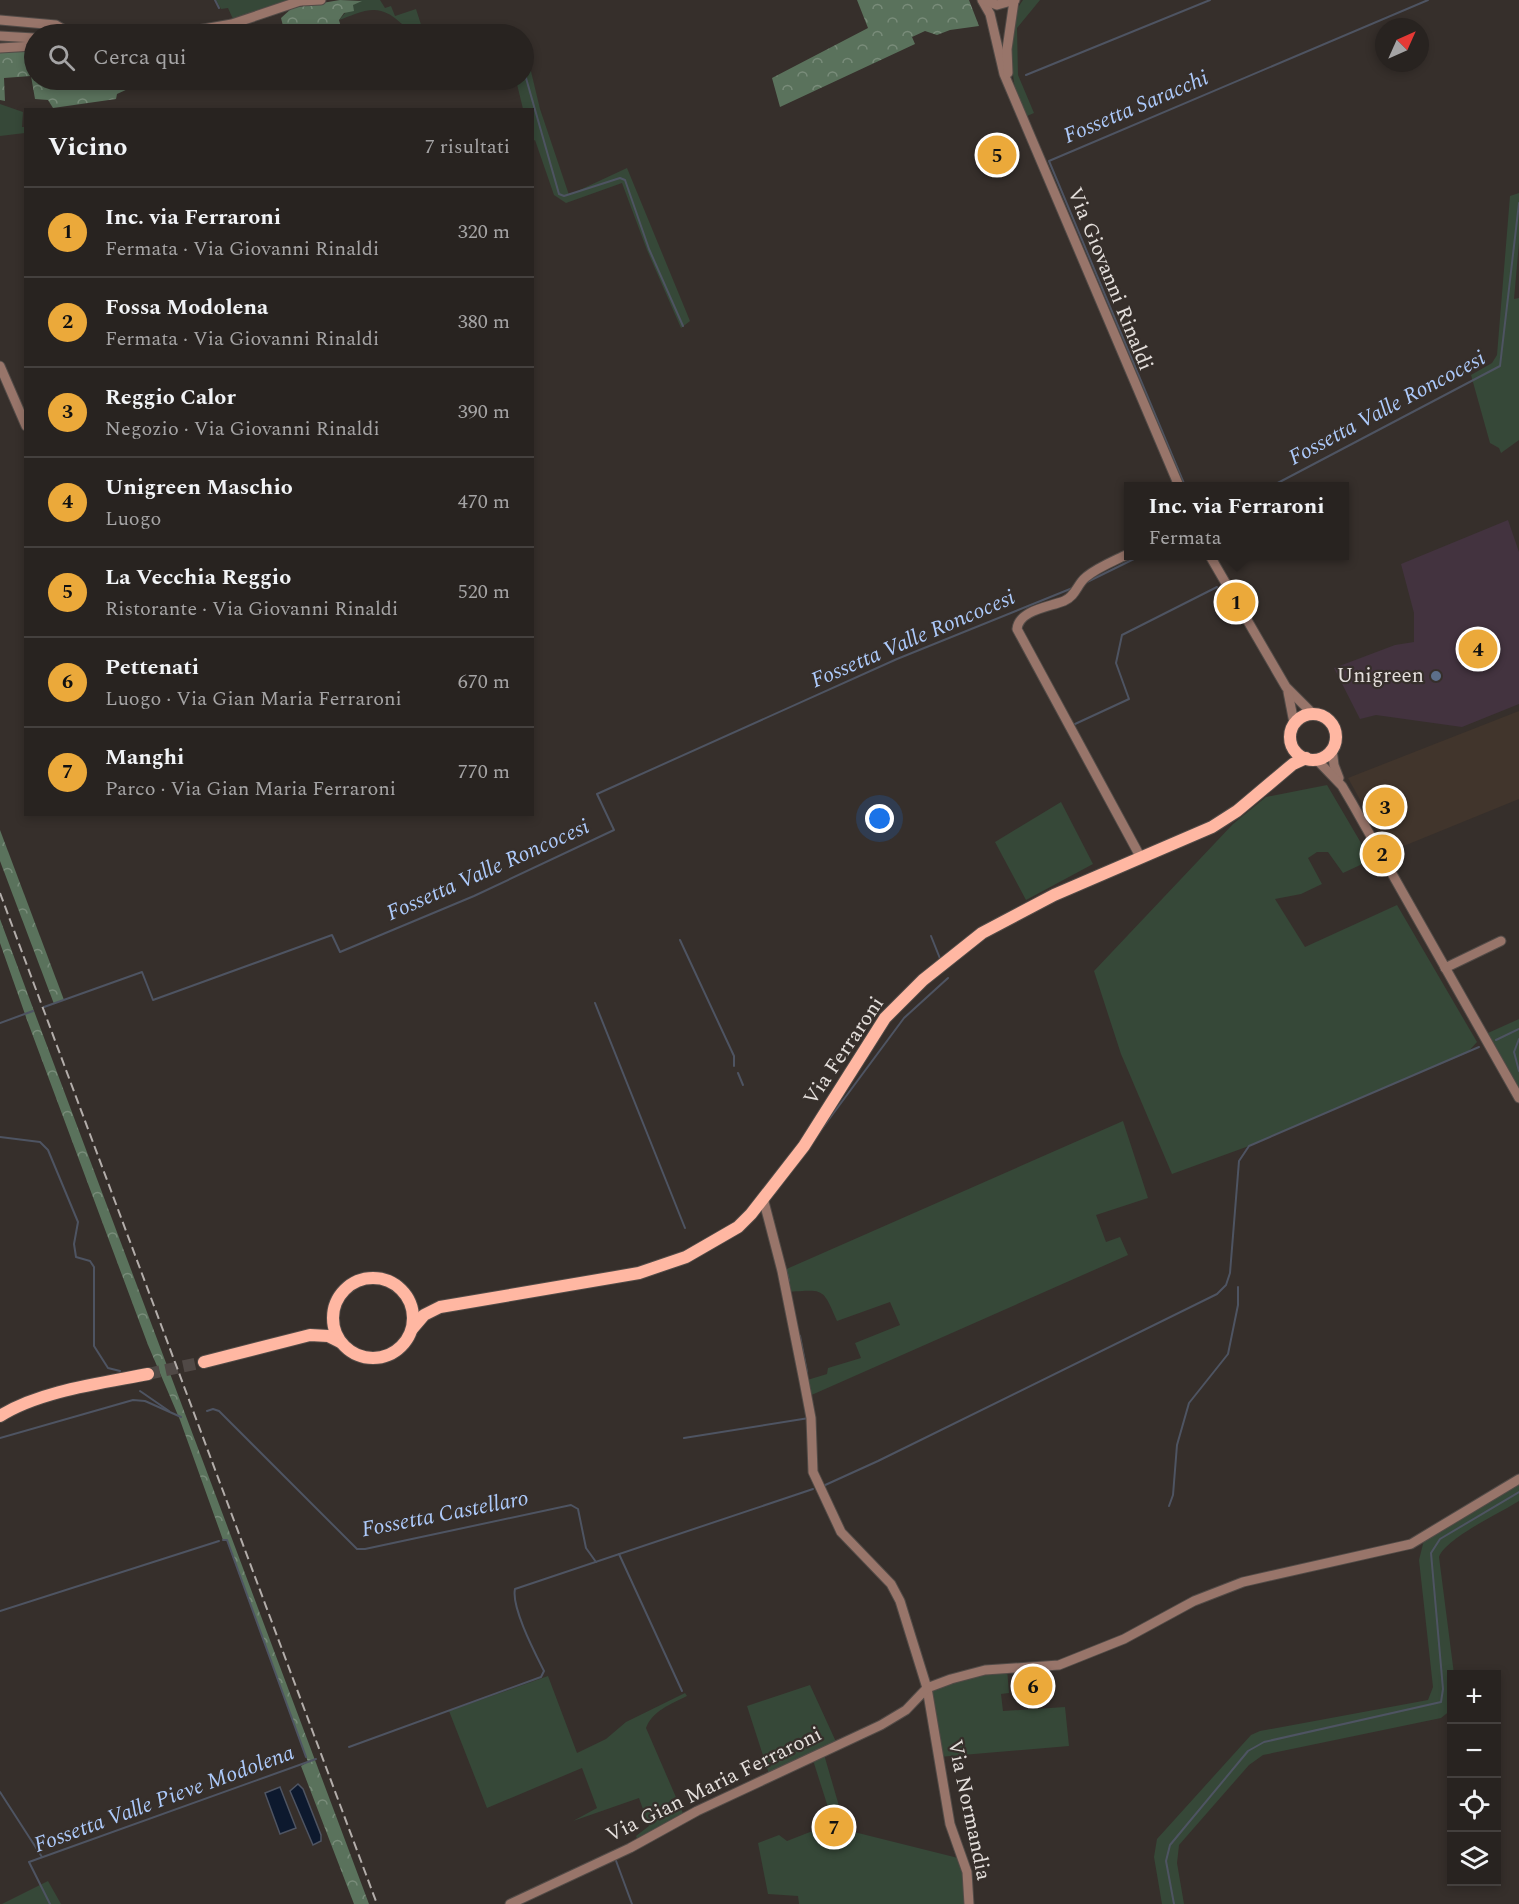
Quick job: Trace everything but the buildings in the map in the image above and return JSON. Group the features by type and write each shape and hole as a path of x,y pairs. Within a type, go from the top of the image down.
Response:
{"main road":[{"path":"1313,714 1323,716 1333,725 1336,740 1332,748 1311,759 1296,752 1291,742 1294,723 1313,714"},
{"name":"Via Ferraroni","path":"1278,775 1287,759 1291,742"},
{"name":"Via Ferraroni","path":"412,1329 424,1315 440,1307 599,1281 648,1270 686,1257 738,1227 763,1198 824,1116 885,1018 908,993 982,933 1054,895 1212,827 1237,811 1278,775 1311,759"},
{"path":"204,1362 310,1335 328,1336 358,1355 380,1358 400,1348 412,1329 413,1314 409,1300 394,1283 380,1278 366,1278 352,1283 340,1293 333,1314 334,1329 340,1342"},
{"name":"Via Ferraroni","path":"409,1300 440,1307"},
{"path":"310,1335 333,1314"},
{"path":"0,1416 59,1394 148,1374"}],"street":[{"path":"232,24 302,1 321,0"},
{"name":"Via Giovanni Rinaldi","path":"982,0 997,5 1014,0"},
{"name":"Via Giovanni Rinaldi","path":"982,0 989,11 1002,69 1177,482"},
{"name":"Via Giovanni Rinaldi","path":"1009,84 1007,49 1014,0"},
{"path":"993,26 1010,16"},
{"path":"0,20 45,24"},
{"path":"0,36 24,37"},
{"path":"0,48 24,47"},
{"path":"0,366 24,421"},
{"path":"1124,556 1085,578 1077,590 1065,601 1023,617 1017,629 1141,858"},
{"path":"1213,560 1286,687 1313,714"},
{"path":"1286,687 1294,723"},
{"path":"1332,748 1334,765 1342,786 1519,1098"},
{"path":"1311,759 1342,786"},
{"path":"1445,968 1501,940"},
{"path":"763,1198 782,1271 804,1380 811,1418 812,1468 819,1489 845,1538 896,1592 927,1688"},
{"name":"Via Gian Maria Ferraroni","path":"510,1904 630,1848 697,1811 881,1725 906,1710 927,1688 974,1672 1059,1665 1124,1639 1194,1600 1243,1582 1411,1544 1519,1479"},
{"name":"Via Normandia","path":"927,1688 950,1824 968,1872 969,1904"}],"shaded area":[{"path":"1508,520 1519,552 1519,704 1462,727 1376,715 1360,719 1334,668 1395,645 1414,642 1414,613 1401,564"},
{"path":"1519,711 1519,799 1389,852 1348,778"}],"green space":[{"path":"216,0 291,0 233,19 228,8 221,9"},
{"path":"340,0 362,1 353,5 354,11 344,13 339,20 340,24 282,24 281,18 292,8"},
{"path":"361,0 380,0 385,8 391,6 395,16 416,9 421,24 402,24 387,13 376,10 360,12 339,20 352,5"},
{"path":"857,0 969,0 979,26 950,30 937,35 925,31 912,37 915,44 780,107 772,78 868,28"},
{"path":"1023,0 1040,0 1017,28 1018,75 1034,113 1020,119 1011,58 1011,41 1016,12"},
{"path":"24,47 24,77 4,78 5,101 0,100 0,48"},
{"path":"534,84 540,109 569,195 627,168 690,321 681,328 647,250 622,183 566,203 554,195 534,140 534,108 523,108 518,90 534,90"},
{"path":"33,90 126,90 117,94 116,99 53,108 48,100 35,99"},
{"path":"0,104 23,112 24,133 0,136"},
{"path":"1519,193 1519,243 1514,299 1519,298 1519,440 1501,453 1499,448 1490,443 1471,375 1492,363 1497,355 1510,196"},
{"path":"1327,785 1371,860 1343,873 1328,852 1317,852 1308,858 1322,884 1301,894 1275,899 1305,947 1397,905 1477,1042 1467,1053 1249,1146 1172,1174 1121,1054 1094,971 1233,824 1266,797"},
{"path":"1061,802 1093,864 1026,900 995,842"},
{"path":"0,830 64,1000 54,1004 0,861"},
{"path":"0,919 369,1904 354,1904 301,1766 308,1762 227,1541 223,1540 180,1420 148,1345 27,1020 0,943"},
{"path":"1519,1019 1519,1088 1488,1033"},
{"path":"1123,1121 1148,1198 1096,1215 1106,1242 1120,1237 1128,1255 807,1397 804,1381 827,1374 828,1368 861,1358 855,1343 900,1325 890,1302 837,1321 828,1301 820,1293 815,1291 786,1292 782,1271"},
{"path":"1519,1481 1519,1501 1462,1534 1439,1557 1453,1670 1447,1670 1447,1713 1441,1718 1263,1755 1249,1765 1179,1845 1177,1863 1184,1904 1162,1904 1154,1857 1157,1839 1251,1735 1260,1731 1428,1700 1433,1687 1419,1560 1425,1536"},
{"path":"1007,1669 1009,1693 1001,1694 1003,1711 1065,1707 1069,1746 939,1757 927,1688"},
{"path":"548,1676 577,1753 606,1739 626,1722 685,1693 687,1696 657,1713 646,1728 685,1818 639,1844 636,1836 649,1826 639,1798 573,1821 597,1808 582,1768 487,1808 449,1711"},
{"path":"810,1685 837,1744 823,1751 846,1830 962,1859 969,1904 799,1904 798,1896 768,1894 758,1843 779,1835 787,1841 833,1823 812,1757 770,1777 747,1706"},
{"path":"48,1881 61,1904 2,1904"}],"water":[{"path":"298,1784 303,1789 321,1835 321,1841 313,1845 290,1791"},
{"path":"280,1787 296,1828 280,1834 265,1793"}],"waterway":[{"path":"215,0 219,8"},
{"path":"1026,75 1210,0"},
{"name":"Fossetta Saracchi","path":"1183,482 1049,161 1428,0"},
{"path":"529,90 559,194 564,196 620,178 625,180 649,249 683,326"},
{"name":"Fossetta Valle Roncocesi","path":"1280,482 1500,366 1519,203"},
{"name":"Fossetta Valle Roncocesi","path":"1083,584 1132,560"},
{"name":"Fossetta Valle Roncocesi","path":"44,1007 142,972 153,1000 332,935 340,952 474,896 614,830 597,794 897,659 1075,587"},
{"path":"1075,724 1129,699 1116,663 1122,635 1217,587"},
{"path":"931,936 941,961"},
{"path":"680,940 734,1056 734,1066"},
{"path":"818,1134 904,1018 948,978"},
{"path":"595,1003 685,1228"},
{"name":"Fossetta Valle Roncocesi","path":"0,1023 33,1011"},
{"path":"1496,1040 1519,1029"},
{"path":"1519,1039 1514,1052 1519,1071"},
{"path":"823,1486 1217,1294 1226,1285 1230,1273 1239,1161 1249,1146 1479,1047"},
{"path":"738,1073 743,1085"},
{"path":"0,1137 40,1142 48,1150 78,1222 74,1244 76,1257 90,1261 94,1267 94,1346 108,1368 120,1371"},
{"path":"775,1193 779,1187"},
{"path":"786,1269 789,1281"},
{"path":"1169,1506 1173,1495 1177,1445 1189,1403 1228,1354 1238,1305 1238,1287"},
{"path":"800,1336 807,1372"},
{"name":"Fossetta Castellaro","path":"140,1391 169,1411"},
{"name":"Fossetta Castellaro","path":"0,1438 133,1400 145,1401 181,1417"},
{"name":"Fossetta Castellaro","path":"207,1411 213,1409 219,1411 357,1549 571,1505 578,1509 586,1548 596,1562"},
{"path":"684,1438 809,1418"},
{"name":"Fossetta Valle Pieve Modolena","path":"349,1747 541,1677 544,1671 520,1618 515,1589 813,1489"},
{"path":"1174,1904 1166,1861 1170,1845 1248,1751 1264,1742 1441,1702 1443,1689 1431,1553 1440,1539 1519,1492"},
{"path":"223,1540 227,1540 306,1757"},
{"path":"0,1611 219,1541"},
{"path":"619,1554 682,1691"},
{"name":"Fossetta Valle Pieve Modolena","path":"50,1904 29,1862 316,1759"},
{"path":"0,1792 42,1857"},
{"path":"615,1858 632,1904"}],"tunnel":[{"path":"148,1374 204,1362"}],"railway":[{"path":"0,893 377,1904"}],"place":[{"name":"La Vecchia Reggio","path":"997,155"},
{"name":"Inc. via Ferraroni","path":"1236,602"},
{"name":"Unigreen Maschio","path":"1478,649"},
{"name":"Unigreen","path":"1436,676"},
{"name":"Reggio Calor","path":"1385,807"},
{"name":"Fossa Modolena","path":"1382,854"},
{"name":"Pettenati","path":"1033,1686"},
{"name":"Manghi","path":"834,1827"}]}
